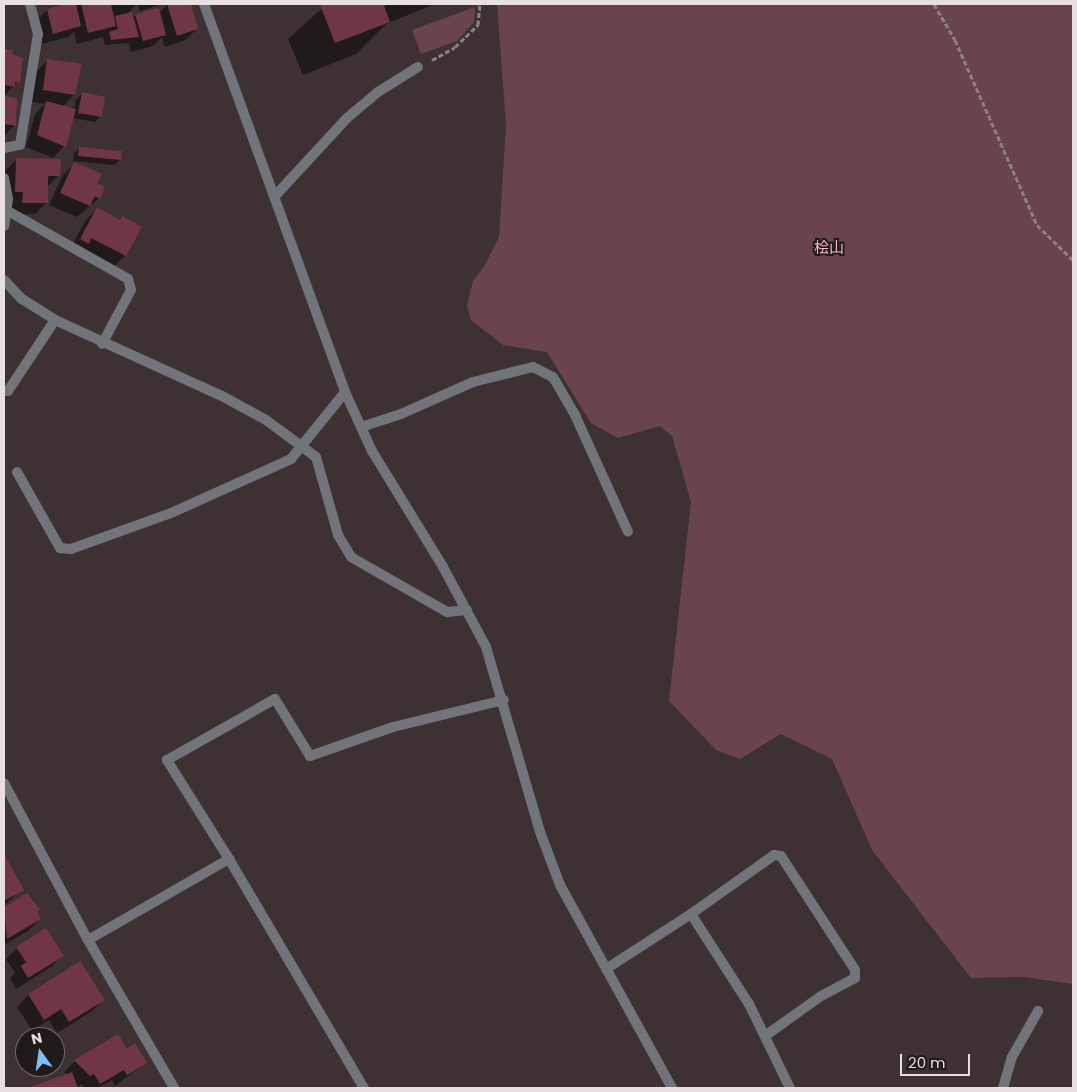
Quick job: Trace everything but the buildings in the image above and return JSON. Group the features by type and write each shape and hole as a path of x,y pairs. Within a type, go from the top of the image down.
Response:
{"street":[{"path":"4,148 20,145 38,34 30,4"},
{"path":"204,4 345,392 362,427 467,610 486,647 504,700 547,852 560,885 672,1088"},
{"path":"275,196 347,118 378,92 418,67"},
{"path":"4,178 8,211 4,226"},
{"path":"8,211 128,278 131,290 102,344"},
{"path":"4,280 22,299 54,320 102,344 222,396 266,420 303,446 320,465 338,535 351,557 447,612 467,610"},
{"path":"6,393 54,320"},
{"path":"362,427 401,414 473,382 533,366 553,377 575,415 628,532"},
{"path":"18,472 60,548 71,549 171,513 291,459 345,392"},
{"path":"364,1088 229,859 167,760 275,699 310,756 393,727 504,700"},
{"path":"4,783 88,940 174,1088"},
{"path":"606,968 691,914 774,855 781,856 855,970 855,978 821,996 765,1036"},
{"path":"88,940 229,859"},
{"path":"691,914 734,979 765,1036 790,1088"},
{"path":"1003,1088 1012,1057 1038,1012"}],"path":[{"path":"418,67 455,47 478,24 480,4"},
{"path":"934,4 955,40 1037,225 1073,260"}],"green space":[{"name":"桧山","path":"497,4 1073,4 1073,984 1024,977 971,978 872,850 832,759 781,734 740,759 716,750 669,701 691,502 672,436 660,426 618,438 591,423 547,352 503,345 471,320 467,306 473,281 484,267 499,237 506,125"},
{"path":"475,7 474,22 457,41 421,54 412,30"}]}
